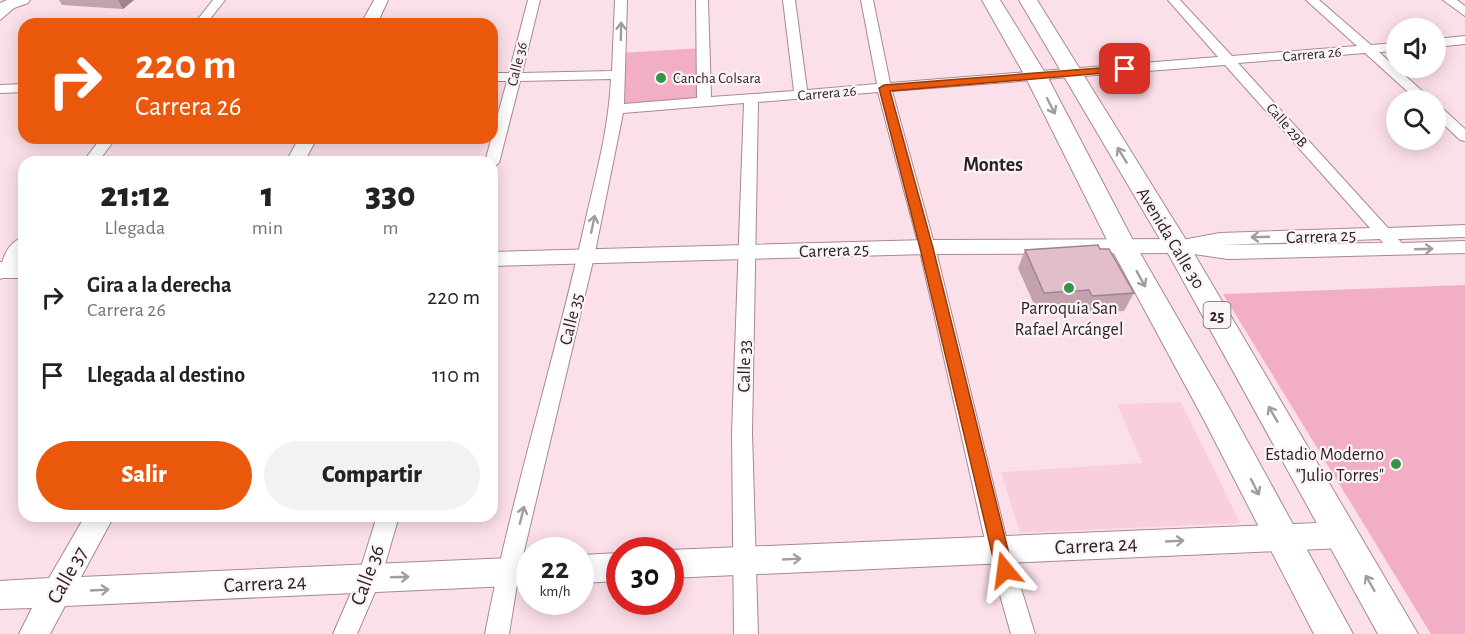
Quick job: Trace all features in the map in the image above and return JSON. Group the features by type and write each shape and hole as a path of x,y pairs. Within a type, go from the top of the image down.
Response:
{"highway":[{"path":"991,0 1036,76 1123,246 1215,411 1334,634"},
{"name":"Avenida Calle 30","path":"1028,0 1177,246 1400,634"}],"street":[{"path":"205,18 219,0"},
{"path":"372,18 381,0"},
{"name":"Calle 36","path":"498,139 534,0"},
{"name":"Calle 35","path":"526,537 617,109 621,0"},
{"path":"702,0 704,102"},
{"path":"789,0 801,95"},
{"path":"867,0 884,88 927,248 998,549 1023,634"},
{"name":"Calle 29B","path":"1174,0 1399,250"},
{"path":"1312,0 1414,90"},
{"path":"1449,0 1465,12"},
{"path":"0,16 12,4"},
{"path":"1446,42 1465,40"},
{"name":"Carrera 26","path":"617,109 1386,48"},
{"path":"498,77 618,75"},
{"path":"0,89 18,88"},
{"name":"Calle 33","path":"746,634 742,561 746,253 751,99"},
{"path":"1446,119 1465,136"},
{"path":"95,156 104,144"},
{"path":"1459,231 1465,245"},
{"name":"Carrera 25","path":"1177,246 1220,239 1459,231"},
{"name":"Carrera 25","path":"498,259 927,248 1177,246 1228,253 1399,250 1465,245"},
{"path":"1,271 18,250"},
{"path":"1,271 18,270"},
{"name":"Calle 37","path":"34,634 97,522"},
{"name":"Calle 36","path":"345,634 369,578 386,522"},
{"name":"Carrera 24","path":"684,563 1342,535"},
{"name":"Carrera 24","path":"0,595 516,572"},
{"name":"Calle 35","path":"497,634 516,580"}],"shaded area":[{"name":"Cancha Colsara","path":"702,48 704,102 617,109 620,53"},
{"name":"Estadio Moderno \"Julio Torres\"","path":"1465,285 1465,634 1431,634 1223,294"},
{"path":"1181,402 1240,523 1020,533 1001,472 1142,463 1117,404"}],"building":[{"path":"1098,245 1100,249 1109,249 1134,293 1092,296 1089,290 1044,293 1025,250"}],"place":[{"name":"Cancha Colsara","path":"661,78"},
{"name":"Parroquia San Rafael Arcángel","path":"1069,288"},
{"name":"Estadio Moderno \"Julio Torres\"","path":"1396,464"}],"district":[{"name":"Montes","path":"993,164"}],"route":[{"path":"1005,570 981,479 927,248 884,88 1125,69"}]}
